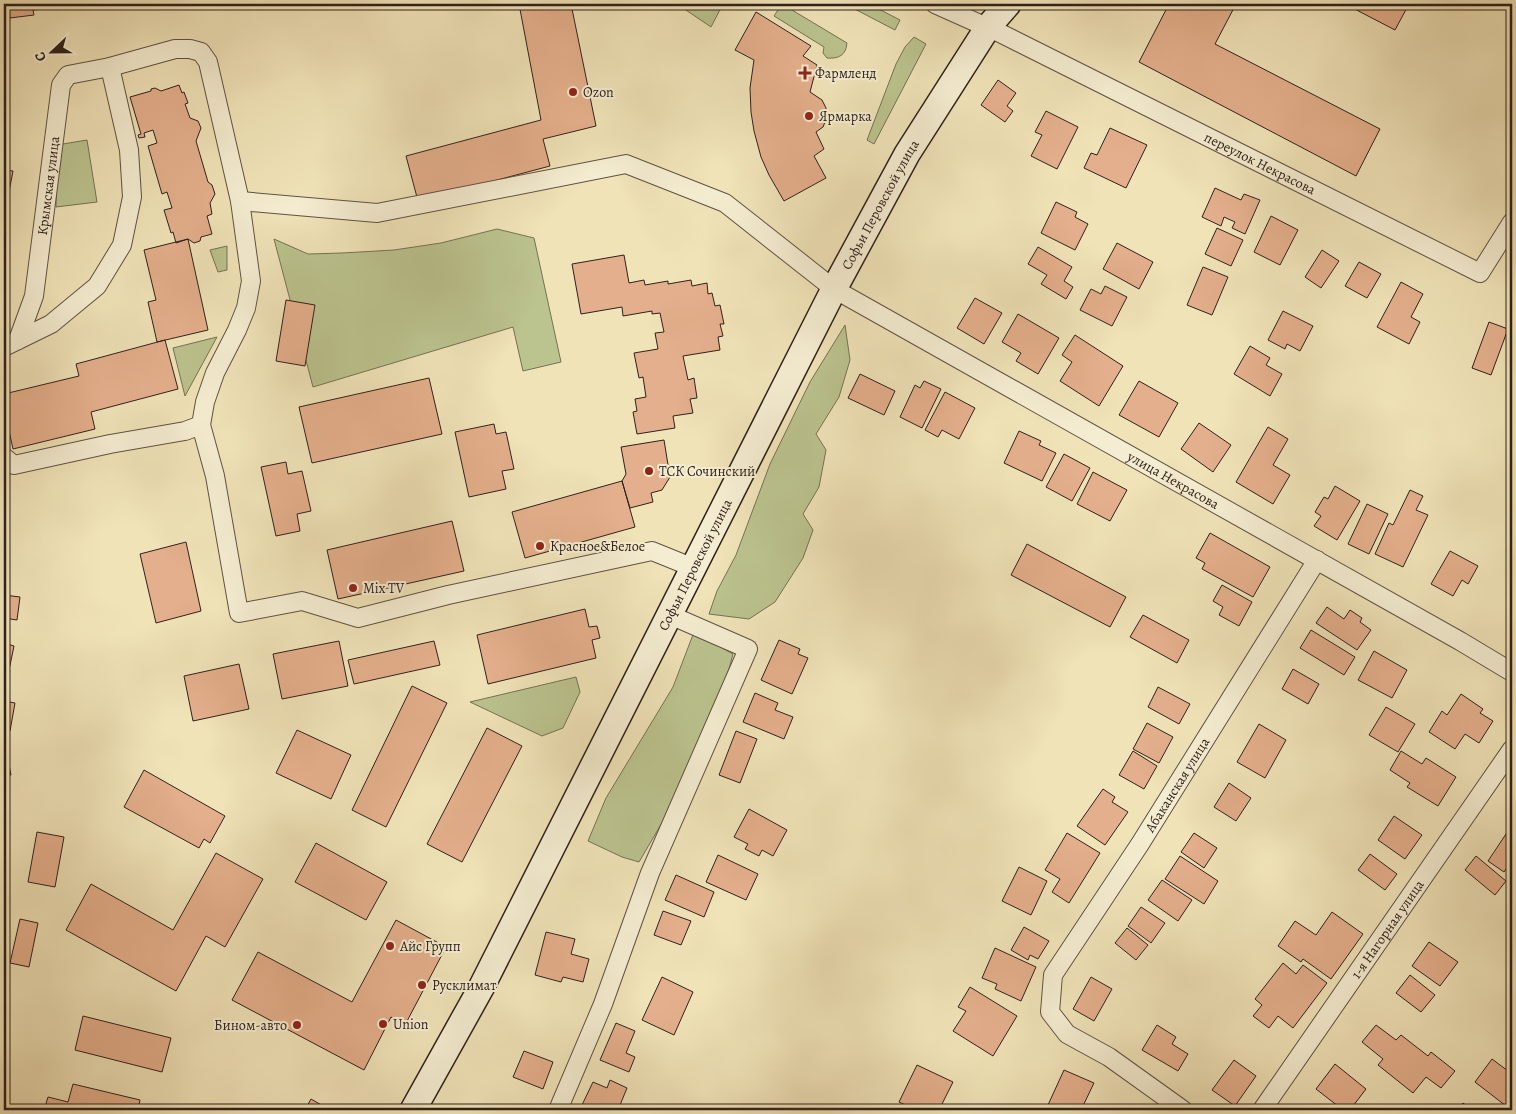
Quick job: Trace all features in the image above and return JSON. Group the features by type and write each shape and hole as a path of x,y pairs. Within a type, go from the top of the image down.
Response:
{"main road":[{"name":"Софьи Перовской улица","path":"414,1110 481,988 834,289 907,154 988,27 1008,4"}],"street":[{"path":"934,4 988,27"},
{"name":"переулок Некрасова","path":"988,27 1480,272 1512,222"},
{"name":"Крымская улица","path":"11,344 34,296 61,84 68,75 110,67 175,49 190,49 201,52 208,62 240,201 251,281 246,308 215,373 205,402 201,425"},
{"path":"11,344 51,324 98,286 122,245 132,197 131,178 129,150 110,67"},
{"name":"улица Некрасова","path":"240,201 377,213 626,164 725,203 834,289 1460,641 1511,673"},
{"path":"4,457 14,465 185,430 201,425 215,476 239,613 302,601 358,618 448,595 652,551 694,568"},
{"name":"Абаканская улица","path":"1183,1110 1109,1057 1067,1034 1050,1012 1053,975 1140,844 1317,560"},
{"path":"558,1110 603,1004 650,873 748,649 670,614"},
{"name":"1-я Нагорная улица","path":"1262,1110 1512,749"}],"green space":[{"path":"677,4 723,4 711,27"},
{"path":"782,4 847,43 845,51 838,57 827,58 823,53 824,47 774,16"},
{"path":"845,4 869,4 900,20 895,30"},
{"path":"914,37 926,44 874,144 867,140 896,64 905,47"},
{"path":"87,140 97,202 56,207 57,145"},
{"path":"497,229 534,238 561,362 523,371 513,327 313,387 274,239 308,254 342,253 394,250 441,243"},
{"path":"227,246 227,270 218,272 210,250"},
{"path":"845,325 850,360 839,397 816,434 826,450 819,487 803,514 813,530 803,558 775,602 749,619 709,614 717,591 736,555 770,464 810,382"},
{"path":"217,337 185,396 173,348"},
{"path":"694,632 733,654 726,680 670,809 639,862 622,857 588,841 606,798 673,687"},
{"path":"576,677 580,692 563,728 542,736 470,702"}],"building":[{"path":"4,4 62,4 63,7 33,10 34,15 10,18 9,10 4,10"},
{"path":"519,4 571,4 596,126 543,139 550,166 418,201 406,156 541,120"},
{"path":"1169,4 1236,4 1215,44 1380,129 1356,176 1139,62"},
{"path":"1345,4 1409,4 1395,30"},
{"path":"756,12 811,46 803,56 817,65 810,92 822,100 826,108 827,117 823,127 816,132 824,149 814,156 826,178 784,201 761,157 754,131 750,88 754,60 735,50"},
{"path":"998,80 1016,93 1007,106 1013,111 1005,122 981,105"},
{"path":"179,85 188,103 185,104 190,118 198,121 201,128 196,141 208,182 212,185 215,194 210,203 212,214 207,216 212,234 201,237 200,241 194,243 188,239 176,243 173,232 171,233 164,210 172,208 167,192 162,194 148,146 157,143 153,130 144,133 145,137 139,138 138,135 141,134 130,97 155,88 161,91"},
{"path":"1046,111 1078,127 1057,169 1031,156 1042,135 1035,132"},
{"path":"1110,128 1147,145 1126,188 1084,168 1091,153 1097,155"},
{"path":"4,170 13,171 8,197 4,196"},
{"path":"1215,188 1241,200 1244,194 1260,200 1245,234 1232,228 1235,222 1224,217 1221,226 1202,217"},
{"path":"1056,202 1077,212 1075,217 1088,224 1075,250 1041,233"},
{"path":"1271,216 1298,230 1280,265 1254,252"},
{"path":"1217,228 1243,240 1231,266 1205,254"},
{"path":"188,239 208,330 157,342 148,302 156,300 144,250"},
{"path":"1117,243 1153,262 1139,289 1103,269"},
{"path":"1038,247 1072,267 1064,281 1073,287 1066,299 1041,284 1047,275 1028,264"},
{"path":"1322,250 1339,261 1321,288 1305,277"},
{"path":"624,255 629,283 644,280 645,285 668,281 668,284 691,280 692,286 707,283 708,294 712,293 715,306 720,305 724,324 720,324 723,336 718,337 720,350 683,356 688,380 694,378 697,398 690,399 693,413 673,416 675,428 637,434 633,412 637,411 635,399 646,397 643,377 639,378 634,353 658,349 655,333 664,332 660,313 652,314 652,311 623,316 622,307 581,314 572,264"},
{"path":"1359,262 1381,274 1367,298 1345,286"},
{"path":"1203,267 1228,277 1212,315 1187,305"},
{"path":"1401,282 1423,294 1411,317 1420,322 1409,344 1377,327"},
{"path":"1105,286 1127,297 1112,326 1080,310 1091,289 1101,294"},
{"path":"975,298 1002,313 984,344 957,328"},
{"path":"286,300 315,305 305,366 276,361"},
{"path":"1283,311 1313,326 1300,351 1287,344 1285,349 1268,340"},
{"path":"1018,314 1059,338 1038,374 1016,361 1021,353 1002,342"},
{"path":"1489,322 1508,329 1491,375 1472,368"},
{"path":"1075,335 1123,366 1099,406 1060,381 1072,362 1062,355"},
{"path":"165,340 178,389 91,412 95,429 13,449 4,408 4,394 79,376 76,364"},
{"path":"1250,346 1270,358 1266,365 1282,374 1270,396 1234,374"},
{"path":"860,374 895,391 884,415 848,398"},
{"path":"429,378 442,434 312,463 299,407"},
{"path":"924,381 941,389 922,428 900,417 915,385 920,388"},
{"path":"1139,381 1178,403 1159,437 1119,415"},
{"path":"945,392 975,408 959,439 942,430 938,437 925,430"},
{"path":"1199,423 1231,445 1213,472 1181,449"},
{"path":"494,424 496,434 506,432 514,469 502,471 506,489 469,497 455,432"},
{"path":"1268,427 1288,439 1273,465 1290,475 1273,504 1236,482"},
{"path":"1019,431 1041,441 1039,445 1056,453 1042,481 1004,463"},
{"path":"664,440 670,477 662,490 651,493 653,502 630,508 622,481 626,474 621,447"},
{"path":"1064,454 1090,468 1072,501 1046,487"},
{"path":"286,462 288,474 302,471 311,511 297,514 300,531 276,536 261,467"},
{"path":"1093,472 1127,490 1110,521 1077,504"},
{"path":"622,481 635,527 525,558 512,512"},
{"path":"1335,486 1360,501 1337,540 1314,526 1321,516 1315,512 1324,497 1328,499"},
{"path":"1410,490 1423,496 1416,510 1428,515 1403,567 1375,554 1389,523 1393,525"},
{"path":"1367,504 1388,514 1369,554 1348,544"},
{"path":"452,521 464,571 338,599 327,550"},
{"path":"1210,533 1270,567 1253,597 1202,569 1205,563 1196,558"},
{"path":"186,542 201,611 156,623 140,554"},
{"path":"1027,544 1126,597 1110,627 1011,575"},
{"path":"1450,551 1478,566 1468,584 1462,580 1453,596 1431,584"},
{"path":"1222,585 1252,602 1239,626 1219,615 1223,607 1213,601"},
{"path":"4,595 20,597 17,620 4,618"},
{"path":"1327,607 1344,619 1350,610 1362,618 1360,622 1371,630 1357,650 1316,623"},
{"path":"585,609 589,627 597,626 600,638 592,640 596,658 488,684 477,635"},
{"path":"1143,615 1189,640 1177,663 1130,637"},
{"path":"1311,630 1355,657 1344,675 1300,648"},
{"path":"779,640 800,649 798,654 808,658 792,694 761,680"},
{"path":"339,641 348,686 282,699 273,654"},
{"path":"434,641 440,665 354,684 348,660"},
{"path":"4,643 14,646 9,670 4,669"},
{"path":"1374,651 1407,670 1392,698 1358,680"},
{"path":"239,664 249,709 193,721 184,676"},
{"path":"1293,669 1319,684 1308,704 1282,689"},
{"path":"412,686 447,703 386,827 352,810"},
{"path":"1158,687 1190,704 1179,724 1148,707"},
{"path":"755,693 778,703 775,710 793,717 784,739 743,722"},
{"path":"1461,694 1483,709 1480,713 1493,721 1479,743 1465,734 1455,749 1429,732 1442,711 1447,715"},
{"path":"4,701 15,703 10,731 4,730"},
{"path":"1386,707 1415,724 1398,752 1369,735"},
{"path":"1147,723 1173,737 1159,763 1133,749"},
{"path":"1259,724 1286,740 1265,778 1237,762"},
{"path":"487,728 522,746 462,862 427,844"},
{"path":"297,730 351,755 331,799 276,773"},
{"path":"736,731 757,739 740,783 719,775"},
{"path":"1133,751 1157,766 1144,789 1119,775"},
{"path":"1401,751 1422,764 1426,758 1456,777 1438,806 1407,787 1410,783 1390,770"},
{"path":"7,755 11,775 4,776 4,756"},
{"path":"144,770 225,816 210,843 204,839 199,848 124,807"},
{"path":"1229,783 1251,798 1236,821 1214,807"},
{"path":"1103,789 1115,797 1112,802 1128,812 1105,845 1077,826"},
{"path":"749,809 787,830 773,856 762,850 759,856 745,849 748,844 734,837"},
{"path":"1394,816 1422,835 1405,859 1378,840"},
{"path":"1512,825 1512,860 1504,872 1488,861"},
{"path":"37,832 64,837 55,887 28,882"},
{"path":"1067,833 1100,853 1069,903 1052,892 1060,879 1045,870"},
{"path":"1194,833 1217,848 1204,868 1181,852"},
{"path":"316,843 387,882 366,920 295,882"},
{"path":"216,853 263,879 225,947 206,936 176,991 66,930 91,884 173,930"},
{"path":"1370,854 1397,874 1385,890 1358,870"},
{"path":"718,855 758,874 746,900 706,882"},
{"path":"1180,856 1218,881 1204,904 1165,879"},
{"path":"1476,856 1506,881 1495,895 1465,870"},
{"path":"1019,867 1047,881 1031,915 1002,901"},
{"path":"676,875 714,892 704,917 665,900"},
{"path":"1162,880 1192,900 1178,921 1148,900"},
{"path":"1141,907 1165,923 1151,943 1128,926"},
{"path":"663,911 691,921 681,945 654,935"},
{"path":"1332,912 1363,934 1331,979 1303,959 1301,962 1278,946 1295,921 1316,935"},
{"path":"20,919 38,923 29,967 10,963"},
{"path":"396,920 446,947 405,1025 391,1017 364,1070 232,1000 258,952 352,1002"},
{"path":"1024,927 1049,941 1038,959 1030,955 1028,960 1011,950"},
{"path":"1127,928 1148,945 1136,960 1115,943"},
{"path":"546,932 575,939 571,954 589,959 583,982 563,977 561,982 535,975"},
{"path":"1429,942 1458,962 1440,986 1412,966"},
{"path":"995,948 1036,967 1021,1001 995,989 997,984 982,978"},
{"path":"1283,963 1296,974 1303,965 1327,983 1293,1028 1278,1016 1269,1028 1253,1016 1262,1005 1255,999"},
{"path":"1410,975 1435,995 1421,1012 1396,993"},
{"path":"662,977 693,992 674,1035 642,1020"},
{"path":"1091,977 1112,989 1094,1021 1073,1009"},
{"path":"970,987 1017,1016 993,1056 953,1031 966,1011 958,1007"},
{"path":"83,1016 171,1038 162,1072 75,1050"},
{"path":"616,1023 635,1031 626,1053 635,1057 629,1072 600,1060"},
{"path":"1157,1025 1176,1037 1172,1044 1188,1054 1178,1071 1142,1050"},
{"path":"1376,1025 1396,1040 1401,1035 1428,1056 1431,1052 1455,1071 1441,1088 1426,1077 1413,1093 1378,1065 1383,1059 1362,1042"},
{"path":"524,1051 553,1062 543,1089 513,1077"},
{"path":"1492,1059 1512,1074 1512,1098 1506,1106 1475,1082"},
{"path":"1234,1060 1256,1076 1235,1106 1212,1090"},
{"path":"1335,1064 1366,1089 1350,1110 1343,1110 1316,1089"},
{"path":"917,1065 953,1082 939,1110 916,1110 899,1102"},
{"path":"1064,1070 1094,1083 1081,1110 1059,1110 1048,1105"},
{"path":"610,1080 627,1088 618,1110 594,1110 582,1105 593,1082 607,1088"},
{"path":"73,1084 140,1100 138,1110 44,1110 48,1097 68,1102"},
{"path":"311,1099 330,1110 305,1110"},
{"path":"1463,1103 1472,1110 1458,1110"}],"place":[{"name":"Фармленд","path":"805,73"},
{"name":"Ozon","path":"573,92"},
{"name":"Ярмарка","path":"809,116"},
{"name":"ТСК Сочинский","path":"649,471"},
{"name":"Красное&Белое","path":"540,546"},
{"name":"Mix TV","path":"353,588"},
{"name":"Айс Групп","path":"390,946"},
{"name":"Русклимат","path":"422,985"},
{"name":"Union","path":"383,1024"},
{"name":"Бином-авто","path":"297,1025"}]}
